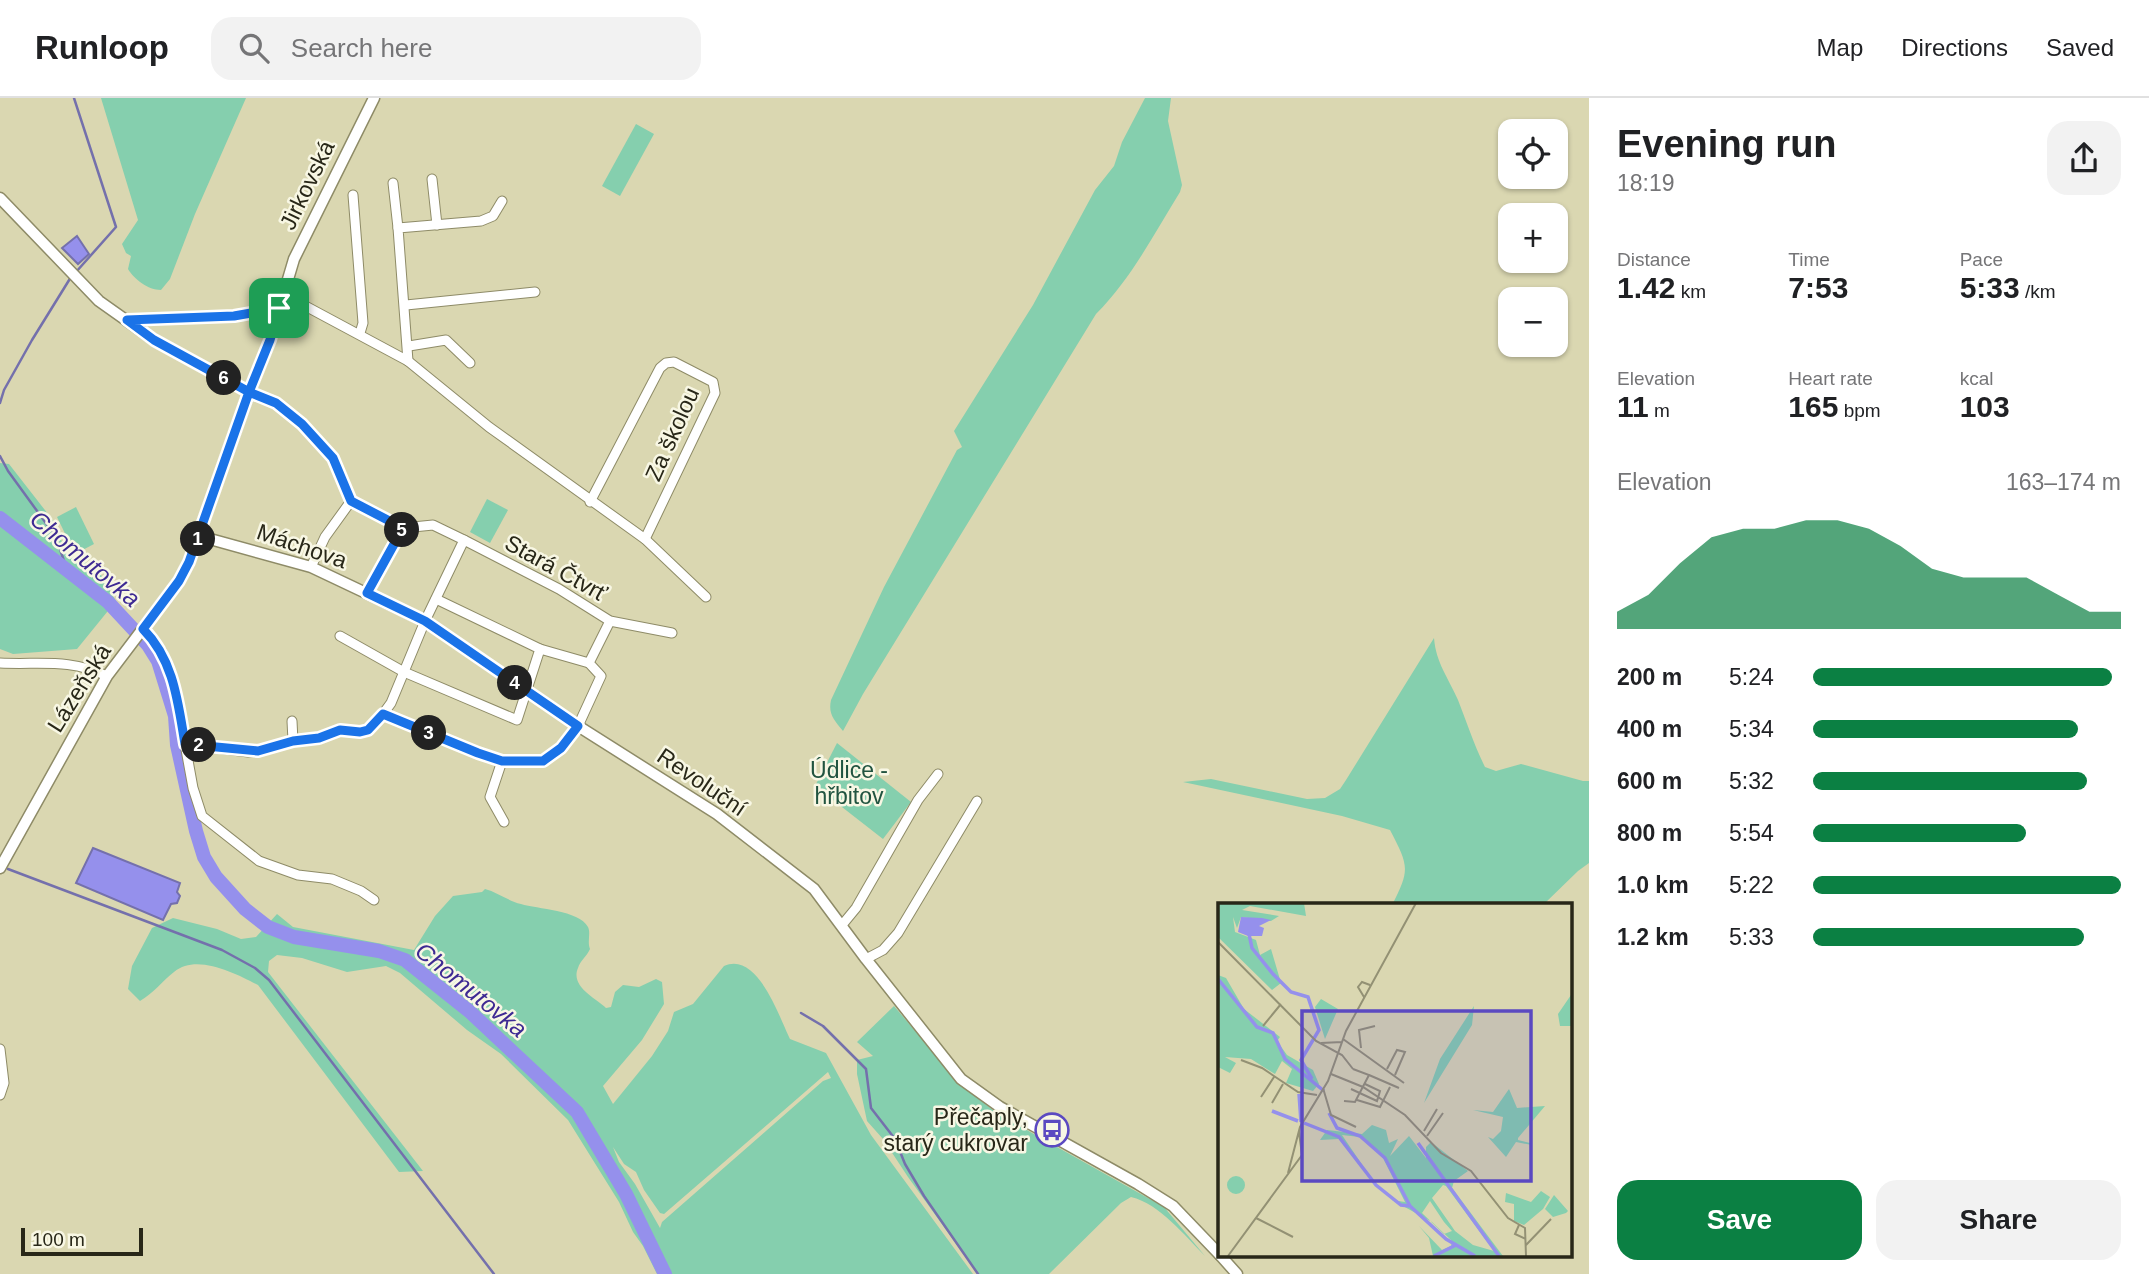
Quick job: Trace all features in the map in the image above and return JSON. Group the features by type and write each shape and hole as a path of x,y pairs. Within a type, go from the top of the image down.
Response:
{"street":[{"name":"Jirkovská","path":"199,536 270,340 282,294 306,233 374,98"},
{"path":"432,179 437,225"},
{"path":"393,183 406,305 408,361"},
{"path":"353,194 363,323 360,333"},
{"path":"0,198 99,301 154,340 249,392 276,403 302,424 333,458 351,501 403,528 367,593"},
{"path":"398,228 481,222 493,216 502,201"},
{"path":"406,305 535,292"},
{"path":"282,294 360,333 408,361 489,427 645,540 706,597"},
{"path":"127,320 234,316 279,308"},
{"path":"409,346 446,340 470,363"},
{"name":"Za školou","path":"590,502 660,368 666,363 674,362 713,382 715,393 645,540"},
{"path":"311,567 325,537 351,501"},
{"name":"Stará Čtvrť","path":"403,528 433,525 559,589 610,621 672,633"},
{"name":"Máchova","path":"199,536 311,567 367,593 425,621 525,690"},
{"name":"Lázeňská","path":"0,868 107,676 179,581 199,536"},
{"path":"185,744 248,752 319,738 340,730 368,730 391,703 425,621 464,540"},
{"path":"383,714 502,761 543,761 561,748 578,726 601,676 589,663 540,649 436,599"},
{"path":"589,663 610,621"},
{"path":"140,634 155,641 167,664 175,689 193,788 202,816 225,836 276,869 332,879 361,891 374,900"},
{"path":"340,636 404,672 517,720 540,649"},
{"path":"0,663 69,663 107,676"},
{"name":"Revoluční","path":"525,690 717,814 814,889 961,1079 1000,1107 1173,1206 1218,1253"},
{"path":"292,721 293,741"},
{"path":"502,761 490,797 504,822"},
{"path":"842,925 856,908 918,800 938,774"},
{"path":"866,959 883,950 898,933 978,801"},
{"path":"0,1049 4,1083 1,1094"},
{"name":"Revoluční","path":"1221,1256 1237,1274"}],"green space":[{"path":"101,98 246,98 195,214 170,279 161,290 142,283 128,269 131,256 126,253 122,244 138,220"},
{"path":"1145,98 1171,98 1168,121 1182,185 1180,192 1131,271 1096,314 843,731 831,713 831,700 884,587 957,450 962,447 954,431 1033,305 1095,190 1114,166 1122,142"},
{"path":"636,124 654,134 620,196 602,186"},
{"path":"0,463 9,464 55,523 66,553 97,568 116,601 77,649 13,654 0,649"},
{"path":"487,499 508,510 490,543 470,532"},
{"path":"76,507 94,544 75,554 57,517"},
{"path":"1434,638 1440,663 1485,767 1496,771 1521,764 1589,781 1589,863 1545,903 1393,903 1402,883 1405,867 1401,851 1390,830 1342,816 1183,782 1211,779 1307,799 1325,798 1340,789"},
{"name":"Údlice - hřbitov","path":"837,743 911,802 883,839 815,786"},
{"path":"485,889 516,903 557,911 583,921 589,929 590,949 576,975 585,991 606,1008 611,1007 615,992 623,985 639,987 656,979 662,982 664,1004 642,1040 603,1086 613,1104 652,1056 668,1031 674,1012 693,1004 724,966 736,964 747,968 766,989 790,1039 826,1053 871,1135 973,1274 657,1274 619,1202 568,1120 501,1054 467,1030 400,973 386,966 347,972 302,958 277,955 269,961 268,972 423,1171 399,1172 258,985 216,967 194,964 174,972 140,1001 128,989 132,966 152,928 173,918 217,929 241,939 256,937 277,914 293,927 414,950 435,916 453,896 482,892","holes":["828,1072 831,1078 823,1081 662,1222 660,1228 619,1162 613,1147 624,1164 636,1172 644,1190 660,1213 664,1214"]},
{"path":"894,1006 961,1085 998,1114 1164,1207 1205,1256 1162,1213 1131,1197 1121,1203 1049,1274 978,1274 883,1139 867,1121 857,1074 857,1060 873,1056 857,1042"}],"shaded area":[{"path":"77,236 89,254 78,264 62,248"},
{"path":"93,848 180,883 177,903 171,904 163,920 76,883"}],"waterway":[{"path":"74,98 116,227 76,272"},
{"path":"0,403 4,390 32,340 71,277"},
{"path":"0,456 56,537 67,570"},
{"name":"Chomutovka","path":"0,518 108,602 148,645 158,661 175,716 177,745 196,831 204,857 216,877 245,909 268,927 294,937 379,951 405,960 469,1011 577,1112 626,1194 665,1274"},
{"path":"8,869 222,950 255,968 269,980 494,1274"},
{"path":"801,1013 823,1026 866,1069 871,1108 895,1139 905,1164 924,1196 978,1274"}],"place":[{"name":"Přečaply, starý cukrovar","path":"1052,1130"}],"route":[{"path":"279,308 234,316 127,320 154,340 249,392 276,403 302,424 333,458 351,501 403,528 367,593 425,621 578,726 561,748 543,761 502,761 383,714 368,730 340,730 319,738 293,741 258,751 185,744 175,689 167,664 155,641 143,629 179,581 189,562 249,392 270,340 279,308"}]}
